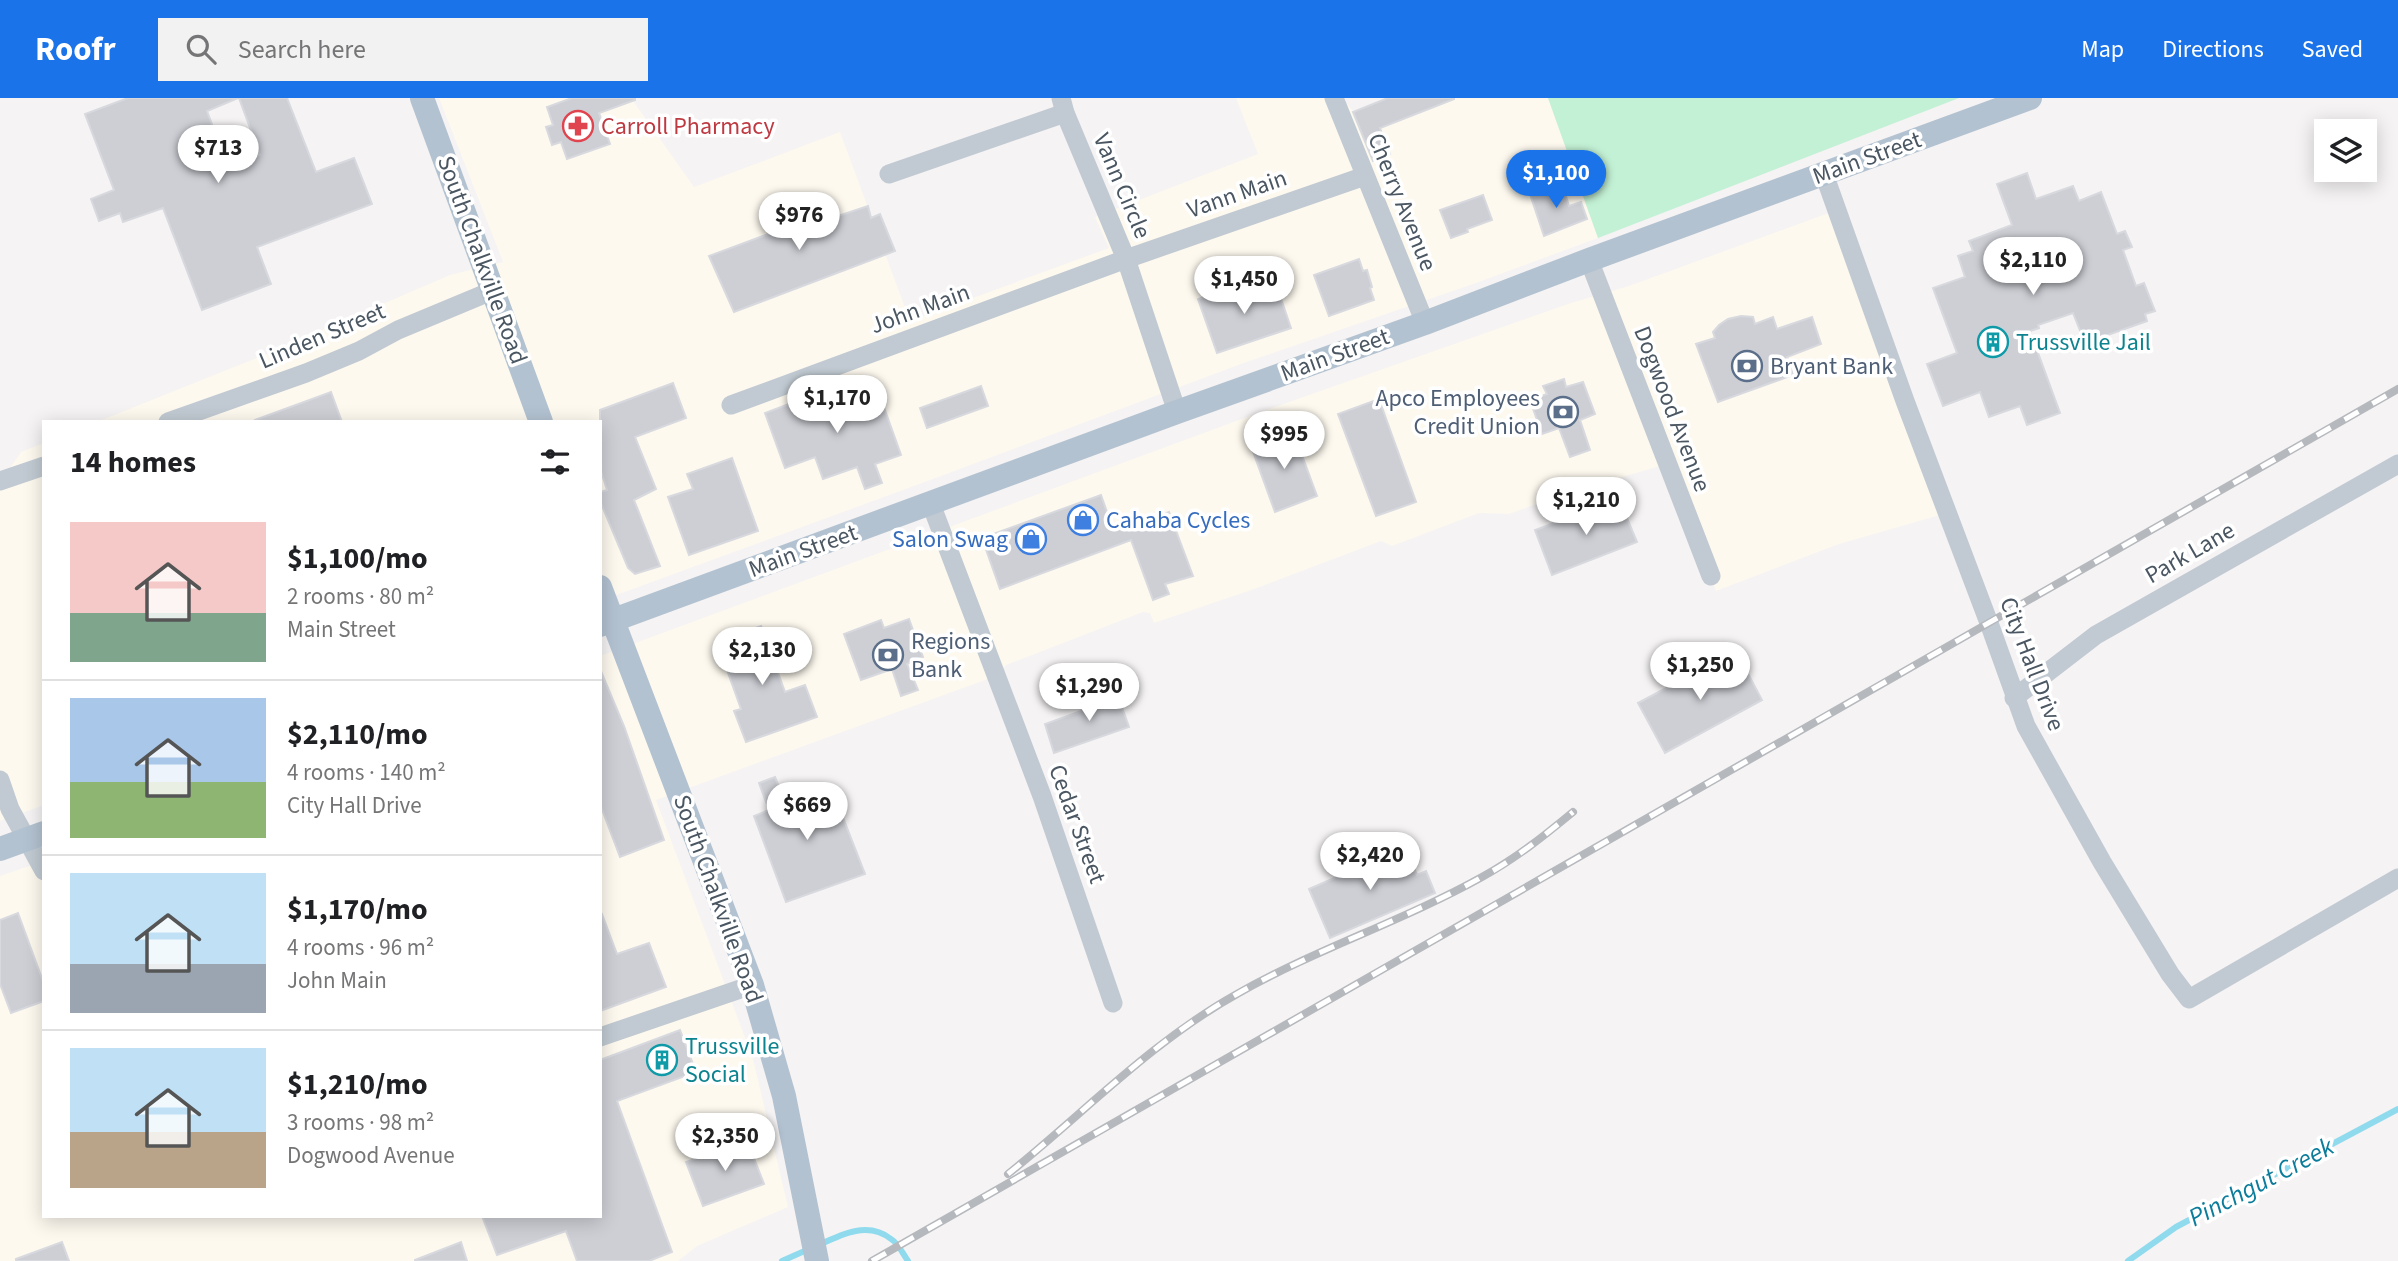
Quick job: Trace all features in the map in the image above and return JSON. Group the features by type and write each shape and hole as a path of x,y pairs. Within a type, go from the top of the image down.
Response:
{"main road":[{"name":"South Chalkville Road","path":"422,98 540,420"},
{"name":"Main Street","path":"606,623 2030,98"},
{"name":"South Chalkville Road","path":"602,599 606,623 752,985 784,1096 817,1261"},
{"path":"0,849 35,836"}],"street":[{"name":"Cherry Avenue","path":"1334,98 1425,323"},
{"path":"889,174 1063,105"},
{"name":"Vann Circle","path":"1063,105 1126,259 1177,412"},
{"name":"City Hall Drive","path":"1824,174 2026,726 2102,862 2170,974 2189,999 2398,878"},
{"name":"Vann Main","path":"1126,259 1365,176"},
{"name":"John Main","path":"731,405 1126,259"},
{"name":"Dogwood Avenue","path":"1589,260 1711,576"},
{"name":"Linden Street","path":"174,420 306,373 359,351 398,330 494,290"},
{"name":"Park Lane","path":"2014,698 2096,635 2398,464"},
{"path":"0,481 42,467"},
{"name":"Cedar Street","path":"931,504 1042,796 1113,1003"},
{"path":"0,780 10,809 35,836 42,863"},
{"path":"602,1037 752,985"}],"shaded area":[{"path":"439,98 631,98 694,187 840,132 910,321 1109,248 1095,217 1258,154 1236,98 1342,98 1353,111 1388,98 1548,98 1598,238 1241,364 602,600 602,420 102,420 269,353 450,275 503,262"},
{"path":"1837,210 1947,513 1839,544 1716,591 1667,464 1564,494 1509,514 1479,513 1392,546 1381,541 1154,623 1150,613 1143,612 1006,665 996,676 656,800 753,1059 788,1207 697,1246 678,1261 0,1261 0,876 42,862 42,1218 602,1218 602,655 1258,413 1571,303 1629,286"},
{"path":"42,444 42,806 0,821 0,482 21,452"}],"green space":[{"path":"1548,98 1959,98 1598,238"}],"building":[{"path":"128,98 238,98 207,111 228,167 260,155 239,98 287,98 316,172 354,158 372,204 257,247 271,284 202,310 163,208 123,222 120,213 99,221 91,199 114,190 85,114"},
{"path":"572,98 635,100 599,113 610,144 567,159 561,142 552,145 546,127 553,125 547,107"},
{"path":"1388,98 1454,99 1380,128 1390,154 1373,161 1353,112"},
{"path":"2027,173 2036,199 2073,186 2079,201 2101,192 2117,234 2125,231 2132,247 2123,250 2136,286 2144,283 2155,311 2145,314 2147,321 2085,343 2073,313 2038,325 2039,328 2030,331 2060,413 2027,425 2020,406 1989,417 1980,392 1943,406 1927,364 1957,353 1933,288 1965,277 1958,256 1973,251 1969,241 2012,225 1997,184"},
{"path":"1550,187 1552,191 1563,187 1569,206 1581,202 1587,219 1544,236 1530,194"},
{"path":"813,194 823,221 868,206 871,218 880,214 895,251 734,312 709,256 782,229 775,208"},
{"path":"1483,195 1492,220 1451,238 1440,210"},
{"path":"1359,259 1363,271 1367,270 1374,300 1329,316 1314,275"},
{"path":"1275,281 1291,328 1217,353 1198,299 1232,287 1235,295"},
{"name":"Bryant Bank","path":"1753,317 1755,324 1773,317 1777,329 1812,317 1821,344 1787,357 1793,375 1718,402 1696,344 1715,338 1713,332 1719,325 1728,319"},
{"path":"1564,379 1566,387 1583,382 1595,414 1580,420 1590,450 1570,457 1559,428 1542,434 1530,400 1547,394 1543,386"},
{"path":"673,383 686,418 635,437 656,489 634,500 660,566 635,574 628,568 602,506 602,491 607,490 602,474 600,410"},
{"path":"876,385 901,455 875,464 882,483 865,489 857,467 823,479 815,457 785,468 765,413 794,402 798,412"},
{"path":"981,386 988,406 927,428 920,408"},
{"path":"331,392 341,420 255,420"},
{"path":"1379,399 1416,502 1376,516 1338,414"},
{"path":"1293,431 1317,496 1275,512 1251,446"},
{"path":"732,458 758,531 689,555 668,497 693,489 687,474"},
{"path":"1101,495 1113,529 1169,512 1193,576 1165,584 1169,594 1153,600 1131,540 1000,589 982,538"},
{"path":"1619,499 1637,542 1552,575 1535,530"},
{"path":"909,619 923,657 907,664 918,690 901,696 892,669 861,680 844,634 881,620 884,628"},
{"path":"761,626 785,692 805,685 817,717 746,742 734,711 741,709 717,642"},
{"path":"1736,651 1762,700 1665,753 1638,703"},
{"path":"602,674 624,726 664,840 620,857 602,809"},
{"path":"1115,688 1129,727 1054,753 1045,724 1095,706 1092,696"},
{"path":"775,777 786,804 831,787 865,874 786,902 754,816 769,810 759,783"},
{"path":"1405,847 1417,875 1426,871 1435,893 1330,938 1309,889"},
{"path":"18,913 42,979 42,1002 11,1013 0,984 0,920"},
{"path":"602,914 617,954 649,943 666,987 602,1010"},
{"path":"680,1030 696,1072 617,1101 672,1252 649,1261 577,1261 566,1231 497,1255 483,1218 602,1218 602,1059"},
{"path":"747,1140 764,1184 703,1206 686,1162"},
{"path":"62,1242 69,1261 16,1261 16,1259"},
{"path":"461,1242 467,1261 415,1261 415,1260"}],"waterway":[{"name":"Pinchgut Creek","path":"2128,1261 2176,1227 2398,1109"},
{"name":"Pinchgut Creek","path":"819,1245 855,1231 873,1231 894,1241 908,1261"},
{"name":"Pinchgut Creek","path":"782,1261 809,1249"}],"railway":[{"path":"872,1261 2398,389"},
{"path":"1008,1174 1147,1056 1206,1013 1267,978 1422,908 1482,877 1529,847 1573,812"}],"place":[{"name":"Carroll Pharmacy","path":"578,126"},
{"name":"Trussville Jail","path":"1993,342"},
{"name":"Bryant Bank","path":"1747,366"},
{"name":"Apco Employees Credit Union","path":"1563,412"},
{"name":"Cahaba Cycles","path":"1083,520"},
{"name":"Salon Swag","path":"1031,539"},
{"name":"Regions Bank","path":"888,655"},
{"name":"Trussville Social","path":"662,1060"}]}
